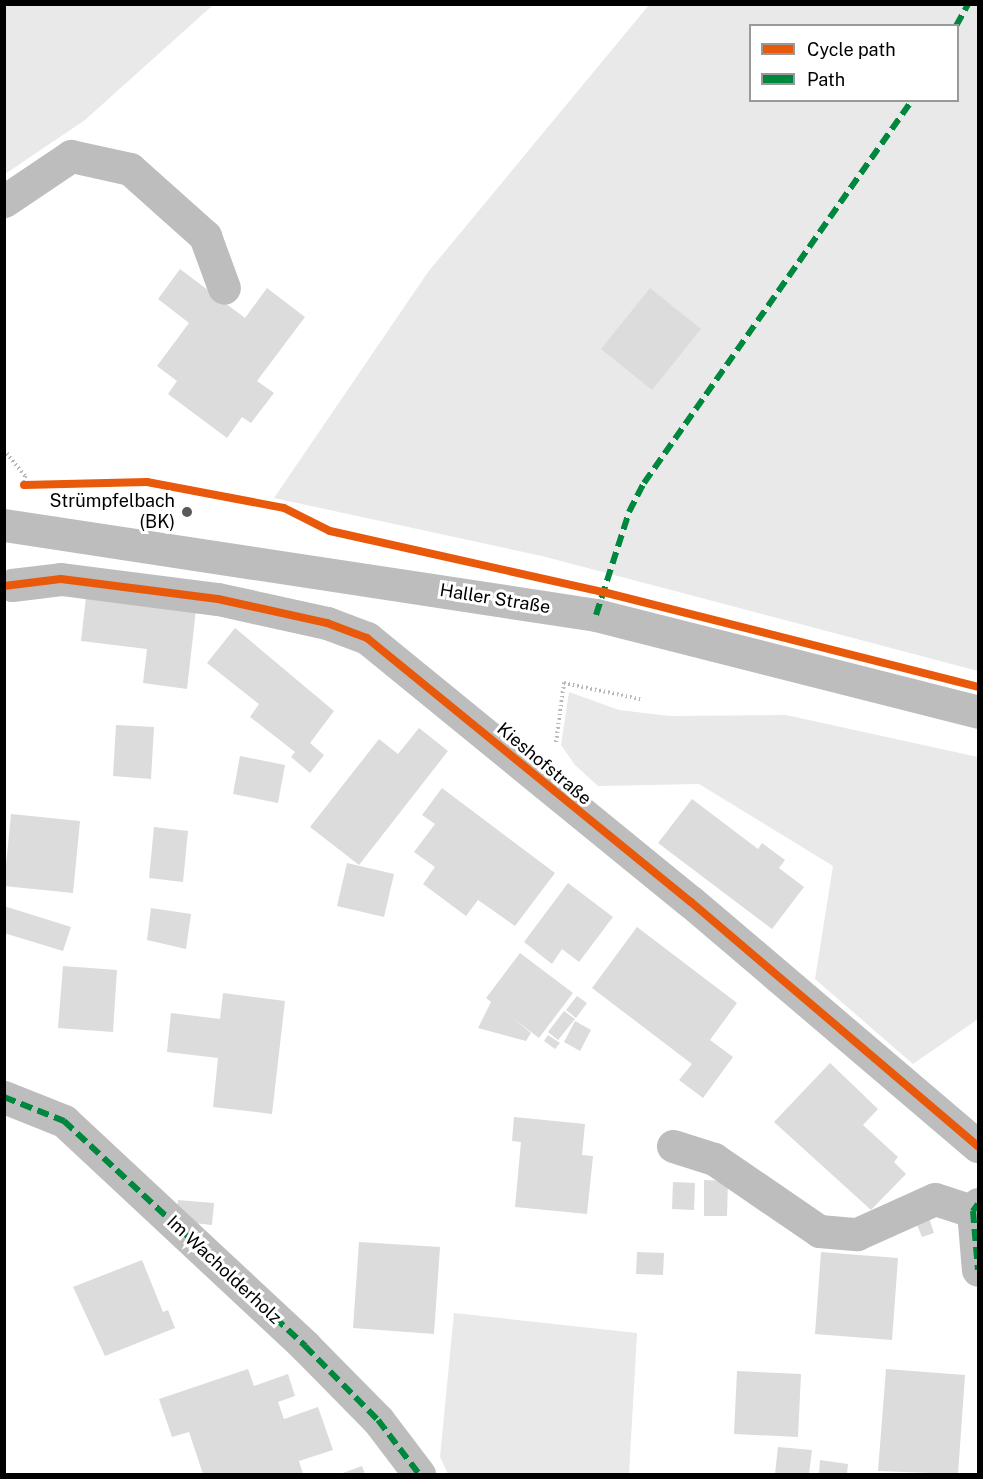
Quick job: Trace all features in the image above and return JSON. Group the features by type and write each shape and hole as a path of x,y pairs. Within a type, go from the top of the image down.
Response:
{"street":[{"path":"4,201 71,156 130,169 205,236 224,288"},
{"name":"Haller Straße","path":"4,525 596,615 978,712"},
{"name":"Kieshofstraße","path":"12,585 61,579 218,599 327,623 367,638 691,902 978,1146"},
{"name":"Im Wacholderholz","path":"4,1097 64,1121 305,1346 378,1420 419,1474"},
{"path":"674,1146 714,1160 819,1230 857,1234 935,1199 976,1208 978,1270"}],"path":[{"path":"4,450 25,476 24,485"},
{"path":"560,713 564,683 640,699"}],"shaded area":[{"path":"5,4 213,5 85,120 5,174"},
{"path":"649,5 978,5 978,671 542,556 274,498 428,272"},
{"path":"569,692 619,710 670,716 786,715 978,757 978,1019 913,1064 815,979 833,866 699,784 598,786 575,765 561,745"},
{"path":"454,1313 637,1333 629,1474 448,1474 440,1457"}],"building":[{"path":"180,269 245,318 267,288 305,317 257,381 274,393 251,423 242,417 227,438 168,394 177,381 157,366 189,323 158,299"},
{"path":"650,288 701,329 652,390 601,349"},
{"path":"87,588 197,601 187,689 143,683 147,649 81,641"},
{"path":"235,628 334,711 310,743 324,755 310,773 291,757 295,752 250,717 259,704 207,663"},
{"path":"116,725 154,727 151,779 113,776"},
{"path":"419,728 448,751 359,865 310,827 379,739 398,754"},
{"path":"240,756 285,765 278,803 233,794"},
{"path":"442,788 555,873 515,926 478,900 466,916 423,884 435,867 414,852 435,824 422,815"},
{"path":"692,799 758,849 762,843 785,860 779,868 804,887 772,929 658,843"},
{"path":"11,814 80,821 73,893 4,886"},
{"path":"154,827 188,831 183,882 149,878"},
{"path":"347,863 394,874 384,917 337,906"},
{"path":"568,883 613,917 579,962 562,949 552,964 524,942"},
{"path":"4,906 71,927 63,951 4,933"},
{"path":"151,908 191,914 186,949 147,940"},
{"path":"637,927 737,1003 710,1040 733,1057 703,1098 679,1080 692,1064 592,988"},
{"path":"520,953 573,993 539,1038 514,1019 531,1033 526,1041 478,1028 491,1002 486,998"},
{"path":"63,966 117,970 113,1032 58,1028"},
{"path":"223,993 285,1001 272,1114 213,1107 218,1058 167,1052 171,1013 220,1019"},
{"path":"577,996 587,1003 576,1018 566,1010"},
{"path":"564,1011 575,1019 558,1040 548,1032"},
{"path":"575,1021 591,1030 580,1051 564,1042"},
{"path":"548,1035 560,1043 555,1049 544,1041"},
{"path":"830,1063 878,1109 863,1125 898,1157 894,1162 906,1174 871,1210 774,1122"},
{"path":"514,1117 585,1124 582,1155 593,1156 587,1214 515,1207 521,1142 512,1141"},
{"path":"704,1180 728,1181 727,1216 704,1216"},
{"path":"673,1182 695,1183 694,1210 672,1209"},
{"path":"178,1200 214,1203 212,1225 176,1221"},
{"path":"928,1215 934,1233 922,1237 915,1220"},
{"path":"359,1242 440,1247 434,1334 353,1328"},
{"path":"637,1252 664,1253 663,1275 636,1274"},
{"path":"821,1252 898,1258 892,1340 815,1334"},
{"path":"142,1260 163,1312 168,1310 175,1328 105,1356 73,1287"},
{"path":"248,1369 254,1386 288,1374 295,1396 278,1402 284,1419 318,1407 333,1450 299,1461 303,1474 203,1474 189,1432 172,1437 159,1399"},
{"path":"886,1369 965,1375 958,1474 878,1471"},
{"path":"737,1371 801,1374 798,1437 734,1434"},
{"path":"778,1447 812,1450 809,1474 775,1474"},
{"path":"820,1460 848,1464 847,1474 819,1474"},
{"path":"362,1466 365,1474 340,1474"}],"marked path":[{"path":"957,24 968,4"},
{"path":"596,615 629,512 644,483 911,102"},
{"path":"4,1097 64,1121 305,1346 378,1420 419,1474"},
{"path":"978,1204 973,1211 978,1270"}],"cycle path":[{"path":"24,485 147,482 284,508 330,531 603,592 978,687"},
{"path":"4,586 61,579 218,599 327,623 367,638 691,902 978,1146"}],"place":[{"name":"Strümpfelbach (BK)","path":"187,512"}]}
